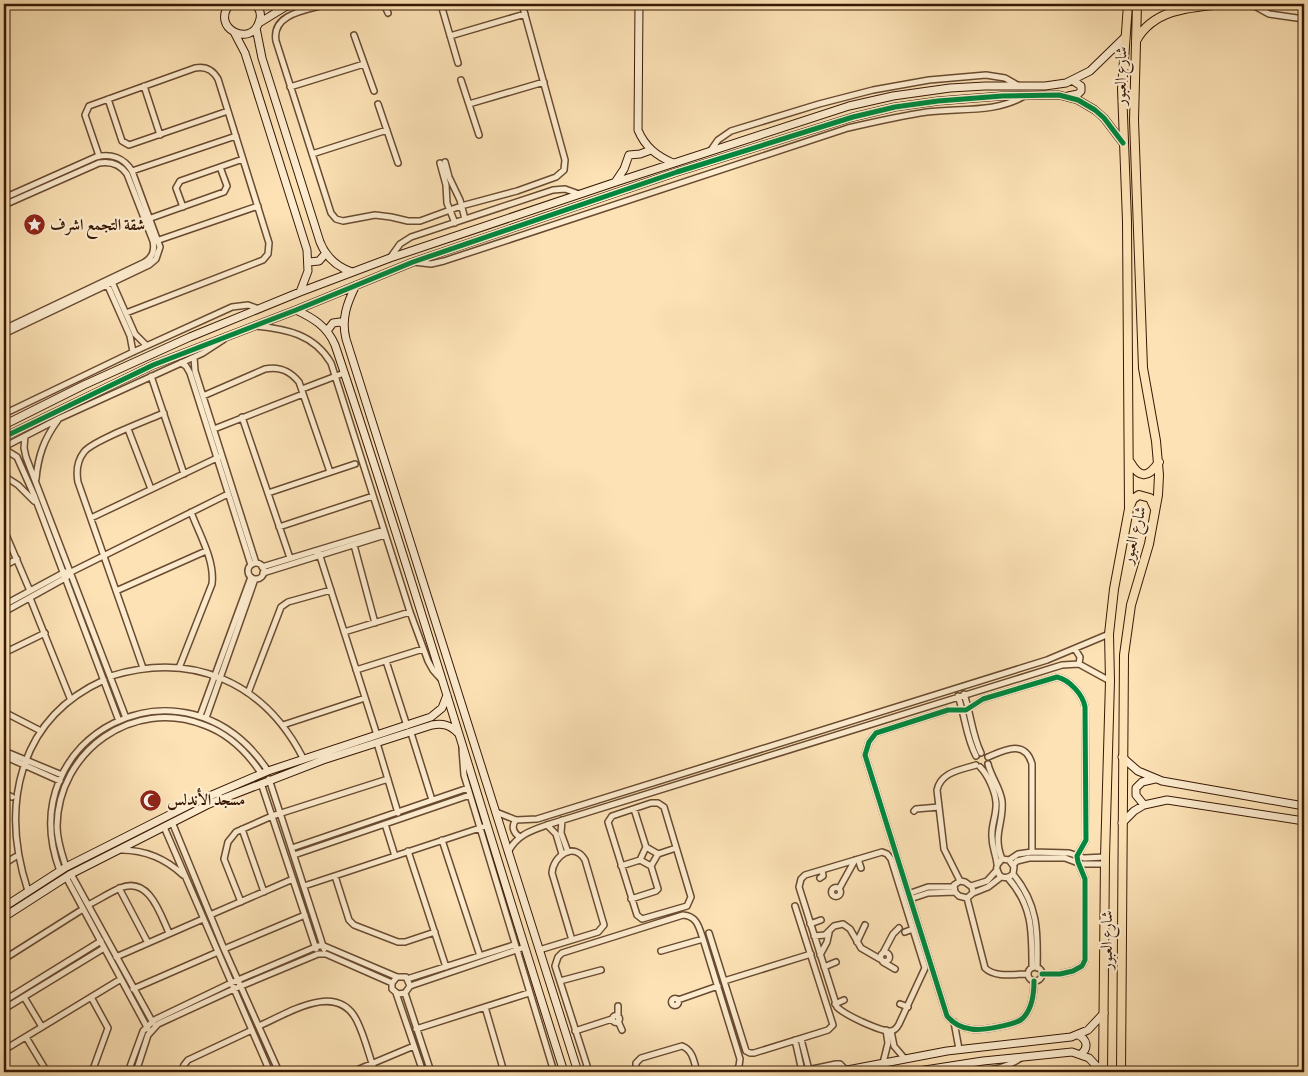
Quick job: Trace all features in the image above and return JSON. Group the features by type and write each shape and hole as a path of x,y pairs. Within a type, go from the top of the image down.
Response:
{"main road":[{"name":"شارع العبور","path":"1103,1072 1104,860 1110,681 1109,634 1114,589 1128,509 1127,221 1122,89 1124,38 1128,4"},
{"name":"شارع العبور","path":"1121,1072 1123,666 1126,631 1134,592 1149,544 1159,475 1152,411 1143,368 1134,120 1136,4"},
{"path":"1158,4 1188,8"},
{"path":"1135,42 1141,30 1166,14 1188,8 1224,4"},
{"path":"1280,4 1304,4"},
{"path":"1129,460 1137,472 1142,474 1150,472 1159,462"},
{"path":"1128,509 1133,499 1139,495 1150,498 1155,509"}],"street":[{"path":"229,4 225,13 225,21 234,32 247,58 306,246 309,262 307,276 300,292"},
{"path":"255,4 260,14 258,26 268,77 320,242 326,253 339,266 352,272"},
{"path":"234,32 246,34 284,5 295,4"},
{"path":"328,4 287,16 276,28 276,41 331,213 338,220 345,221 375,215 408,222 416,222 543,182 556,177 564,170 565,160 522,4"},
{"path":"384,4 388,14"},
{"path":"639,4 637,125 640,135 651,150 658,156 673,163"},
{"path":"1251,4 1269,14 1304,19"},
{"path":"442,8 458,63"},
{"path":"450,36 525,14"},
{"path":"354,35 374,91"},
{"path":"4,425 124,367 259,308 390,258 828,112 871,101 941,89 1052,86 1072,80 1096,67 1124,38"},
{"path":"290,86 364,64"},
{"path":"99,156 85,112 92,105 195,68 207,68 214,72 218,79 269,243 270,251 266,257 126,313"},
{"path":"711,150 718,140 731,131 819,104 873,90 929,80 986,75 1005,78 1019,86"},
{"path":"461,80 479,134"},
{"path":"4,436 153,365 414,262 677,172 831,123 874,112 917,104 967,98 1066,96 1078,94 1081,91 1081,86 1072,80"},
{"path":"469,104 544,82"},
{"path":"144,86 160,135"},
{"path":"414,262 426,264 444,262 848,128 911,115 1002,106 1015,102 1024,96"},
{"path":"1066,96 1084,103 1095,110 1104,118 1123,143"},
{"path":"108,99 124,144 130,145 228,111"},
{"path":"378,104 398,163"},
{"path":"312,154 387,130"},
{"path":"132,172 236,136"},
{"path":"616,182 624,170 629,155 651,150"},
{"path":"4,205 99,156 112,156 127,164 132,172 159,240 160,250 154,261 4,328"},
{"path":"183,207 176,190 178,182 243,159"},
{"path":"4,198 76,169 102,162 113,163 127,174 154,241 154,250 148,260 111,281 4,334"},
{"path":"455,223 447,200 442,163 459,197 465,219"},
{"path":"150,218 224,192 226,186 220,167"},
{"path":"390,258 397,247 407,239 465,219 557,189 579,194"},
{"path":"447,200 452,197 459,197"},
{"path":"159,240 258,206"},
{"path":"309,262 319,261 326,253"},
{"path":"111,281 126,313 127,323 146,345"},
{"path":"111,281 127,323 132,352"},
{"path":"329,281 329,287 335,294"},
{"path":"356,285 347,305 344,324 346,339 578,1072"},
{"path":"316,286 320,291 321,300"},
{"path":"4,414 146,345 232,306 248,305 259,308"},
{"path":"296,310 315,320 327,330 344,372 447,692 515,947 554,1072"},
{"path":"327,330 329,326 335,323 344,324"},
{"path":"255,326 288,330 316,344 324,353 336,376 410,612 430,666 442,680"},
{"path":"131,339 137,336"},
{"path":"119,720 37,504 18,460 4,448 60,418 208,351 225,337"},
{"path":"194,357 194,368 214,428 228,494 253,564 263,570 384,532"},
{"path":"181,363 190,372 220,457 253,564"},
{"path":"203,396 264,369 283,369 292,374 299,382 330,472"},
{"path":"214,428 242,418 344,372"},
{"path":"151,376 184,474"},
{"path":"143,668 77,476 79,461 91,445 164,413"},
{"path":"36,479 42,446 60,418"},
{"path":"242,418 290,558"},
{"path":"128,429 151,490"},
{"path":"25,436 25,452 126,718"},
{"path":"91,518 220,457"},
{"path":"268,493 355,464"},
{"path":"4,476 18,485 37,504"},
{"path":"4,605 228,494"},
{"path":"280,526 373,496"},
{"path":"179,668 212,584 212,569 191,512"},
{"path":"4,530 30,591"},
{"path":"253,578 260,578 263,570 290,558 354,545 384,532"},
{"path":"354,545 375,622"},
{"path":"401,553 412,550"},
{"path":"116,591 206,552"},
{"path":"319,552 400,818"},
{"path":"4,566 17,559"},
{"path":"253,564 248,571 253,578"},
{"path":"4,612 30,598 64,575"},
{"path":"206,718 218,677 253,578"},
{"path":"248,693 281,607 288,602 331,590"},
{"path":"30,598 70,698"},
{"path":"344,632 410,612"},
{"path":"4,653 44,632"},
{"path":"496,812 516,820 537,819 1047,660 1109,634"},
{"path":"356,670 424,649"},
{"path":"1075,649 1080,655 1078,664"},
{"path":"386,661 432,800"},
{"path":"496,856 507,852 520,837 528,832 547,825 1062,665 1078,664 1110,681"},
{"path":"111,676 143,668 179,668 218,677 248,693 267,708 283,725 301,759 300,763 304,767"},
{"path":"200,716 218,677"},
{"path":"1034,981 1033,998 1027,1012 1018,1022 975,1029 954,1022 946,1014 866,759 866,751 870,740 876,734 945,711 966,710 982,699 1054,677 1067,681 1081,695 1086,708 1086,840 1077,859"},
{"path":"26,895 15,857 10,817 12,797 22,761 48,718 70,698 85,688 104,680"},
{"path":"409,729 431,718 442,708 447,692"},
{"path":"961,695 966,710 968,740 979,755 988,757 1012,748 1024,752 1030,758 1032,764 1032,852"},
{"path":"283,725 365,698"},
{"path":"63,869 54,851 51,826 54,800 61,778 72,759 85,744 119,720 153,711 169,711 206,718 236,734 249,746 265,772"},
{"path":"4,712 39,730"},
{"path":"63,869 57,827 64,787 86,752 112,731 132,723 164,718 185,719 204,724 223,734 239,746 265,772"},
{"path":"431,718 436,720 435,724"},
{"path":"4,917 26,895 63,869 191,804 265,772 301,759 409,729 435,724 447,725 459,734"},
{"path":"4,907 209,804 377,739"},
{"path":"462,746 462,763 470,795 496,856 564,1072"},
{"path":"4,751 61,778"},
{"path":"979,755 974,761 984,773 995,797 996,811 991,840 1001,877"},
{"path":"4,756 22,761"},
{"path":"988,757 988,764 1002,802 997,840 1002,859 987,881 971,886 960,881 944,849 937,790 942,778 947,775 978,766 983,768 988,764"},
{"path":"1122,757 1138,770 1156,779 1304,806"},
{"path":"290,763 293,771"},
{"path":"241,902 224,860 228,842 242,829 272,816 388,779"},
{"path":"1144,805 1136,795 1136,788 1142,782 1156,779"},
{"path":"270,780 326,954"},
{"path":"261,783 318,954"},
{"path":"292,848 468,788"},
{"path":"4,793 12,797"},
{"path":"294,854 470,795"},
{"path":"630,799 646,847 658,854"},
{"path":"1122,824 1134,811 1144,805 1161,800 1173,800 1304,821"},
{"path":"655,803 664,807 676,848 691,894 689,904 642,919 637,915 631,899 608,822 612,816 655,803"},
{"path":"914,811 916,809 939,807"},
{"path":"516,820 513,824 513,829 515,834 520,837"},
{"path":"562,820 561,833 565,853"},
{"path":"172,822 224,949 279,1072"},
{"path":"385,824 395,856"},
{"path":"547,825 554,830 565,853"},
{"path":"164,827 270,1072"},
{"path":"304,886 483,827"},
{"path":"242,829 264,892"},
{"path":"168,837 176,833"},
{"path":"442,840 480,956"},
{"path":"640,860 646,847"},
{"path":"631,899 657,890 651,866 658,854 676,848"},
{"path":"118,850 138,851 157,857 174,867 184,876"},
{"path":"408,851 446,967"},
{"path":"882,852 890,857 925,970 898,1026 888,1030 842,1011 835,1004 799,884 805,875 856,859 882,852"},
{"path":"967,898 984,968 996,974 1028,974 1035,968 1038,934 1034,912 1027,894 1011,876 1011,862 1018,854 1032,852 1067,852 1077,859 1085,879 1085,960 1082,966 1073,971 1060,974 1042,974 1035,968"},
{"path":"539,950 572,940 601,930 604,922 585,860 580,854 565,853 556,860 552,873 572,940"},
{"path":"4,864 15,857"},
{"path":"865,857 866,862 868,862"},
{"path":"1002,859 1011,862 1029,858 1088,858 1104,860"},
{"path":"856,859 861,868"},
{"path":"845,900 838,896 840,894 839,889 856,859"},
{"path":"621,866 640,860 651,866"},
{"path":"838,865 847,875"},
{"path":"820,878 823,876 822,870"},
{"path":"69,876 153,1024"},
{"path":"334,876 349,920 354,925 398,942 405,942 435,932"},
{"path":"967,898 973,893 988,887 1001,877 1011,876"},
{"path":"210,915 293,880"},
{"path":"954,889 955,883 960,881"},
{"path":"4,959 86,907 120,888 134,886 147,892 152,898 169,933"},
{"path":"971,886 973,893"},
{"path":"120,888 148,942"},
{"path":"909,896 954,889"},
{"path":"954,889 960,896 967,898"},
{"path":"709,933 748,1052 754,1053 798,1040 828,1030 832,1025 795,906"},
{"path":"86,907 104,948 150,1032"},
{"path":"224,949 305,915"},
{"path":"588,1072 555,963 558,957 562,952 683,915 690,916 695,920 718,986 740,1059 739,1066 734,1072"},
{"path":"116,957 203,919"},
{"path":"810,924 821,920"},
{"path":"814,936 825,935 834,926 843,924 850,928 862,949 882,958 895,969"},
{"path":"857,942 866,925"},
{"path":"882,958 893,934 899,928"},
{"path":"905,932 913,929"},
{"path":"820,955 827,942 829,932"},
{"path":"660,951 702,939"},
{"path":"5,998 101,941"},
{"path":"136,1072 153,1024 231,983 316,947 324,946 397,977 401,976 407,979 410,986"},
{"path":"405,993 410,986 515,947"},
{"path":"407,979 480,956 515,947 525,947"},
{"path":"4,1009 104,948"},
{"path":"133,989 218,952"},
{"path":"128,1072 141,1035 147,1026 318,954 326,954 392,982"},
{"path":"724,981 810,954"},
{"path":"824,967 836,962"},
{"path":"560,981 601,970"},
{"path":"1028,974 1031,980 1034,981"},
{"path":"1034,981 1040,979 1042,974"},
{"path":"397,977 392,982 392,989 396,993 423,1072"},
{"path":"4,1050 121,979"},
{"path":"678,1000 718,986"},
{"path":"396,993 405,993"},
{"path":"405,993 431,1072"},
{"path":"416,1029 529,993"},
{"path":"24,997 42,1027"},
{"path":"91,997 108,1028 92,1072"},
{"path":"835,1004 844,1000"},
{"path":"259,1026 308,1003 318,1001 336,1003 352,1013 357,1021 375,1072"},
{"path":"900,1004 908,1007"},
{"path":"618,1006 616,1019 622,1030"},
{"path":"485,1007 504,1072"},
{"path":"837,1072 959,1049 1071,1037 1093,1026 1104,1013"},
{"path":"565,1033 616,1019"},
{"path":"954,1022 959,1049"},
{"path":"181,1072 188,1060 252,1030"},
{"path":"888,1030 894,1046 905,1058"},
{"path":"883,1063 888,1043 888,1030"},
{"path":"1078,1035 1086,1042 1086,1049 1081,1054"},
{"path":"26,1037 47,1072"},
{"path":"798,1040 804,1072 836,1064 840,1064 846,1070"},
{"path":"352,1072 414,1046"},
{"path":"636,1072 636,1063 641,1058 682,1046 690,1052 696,1072"},
{"path":"912,1072 1023,1056 1072,1052 1081,1054 1093,1061 1103,1072"},
{"path":"976,1072 1003,1068 1011,1065 1023,1056"}],"cycle path":[{"path":"4,437 153,365 296,310 413,262 677,172 853,117 895,107 938,101 1002,96 1059,95 1078,100 1095,110 1104,118 1123,143"},
{"path":"1034,981 1033,996 1029,1010 1019,1021 990,1028 971,1029 958,1025 947,1016 865,755 869,742 876,733 948,710 966,710 983,699 1057,677 1067,681 1075,689 1082,698 1085,707 1086,840 1077,856 1085,879 1085,960 1082,966 1073,971 1060,974 1042,974"}],"place":[{"name":"شقة التجمع اشرف","path":"34,225"},
{"name":"مسجد الأندلس","path":"151,800"}]}
